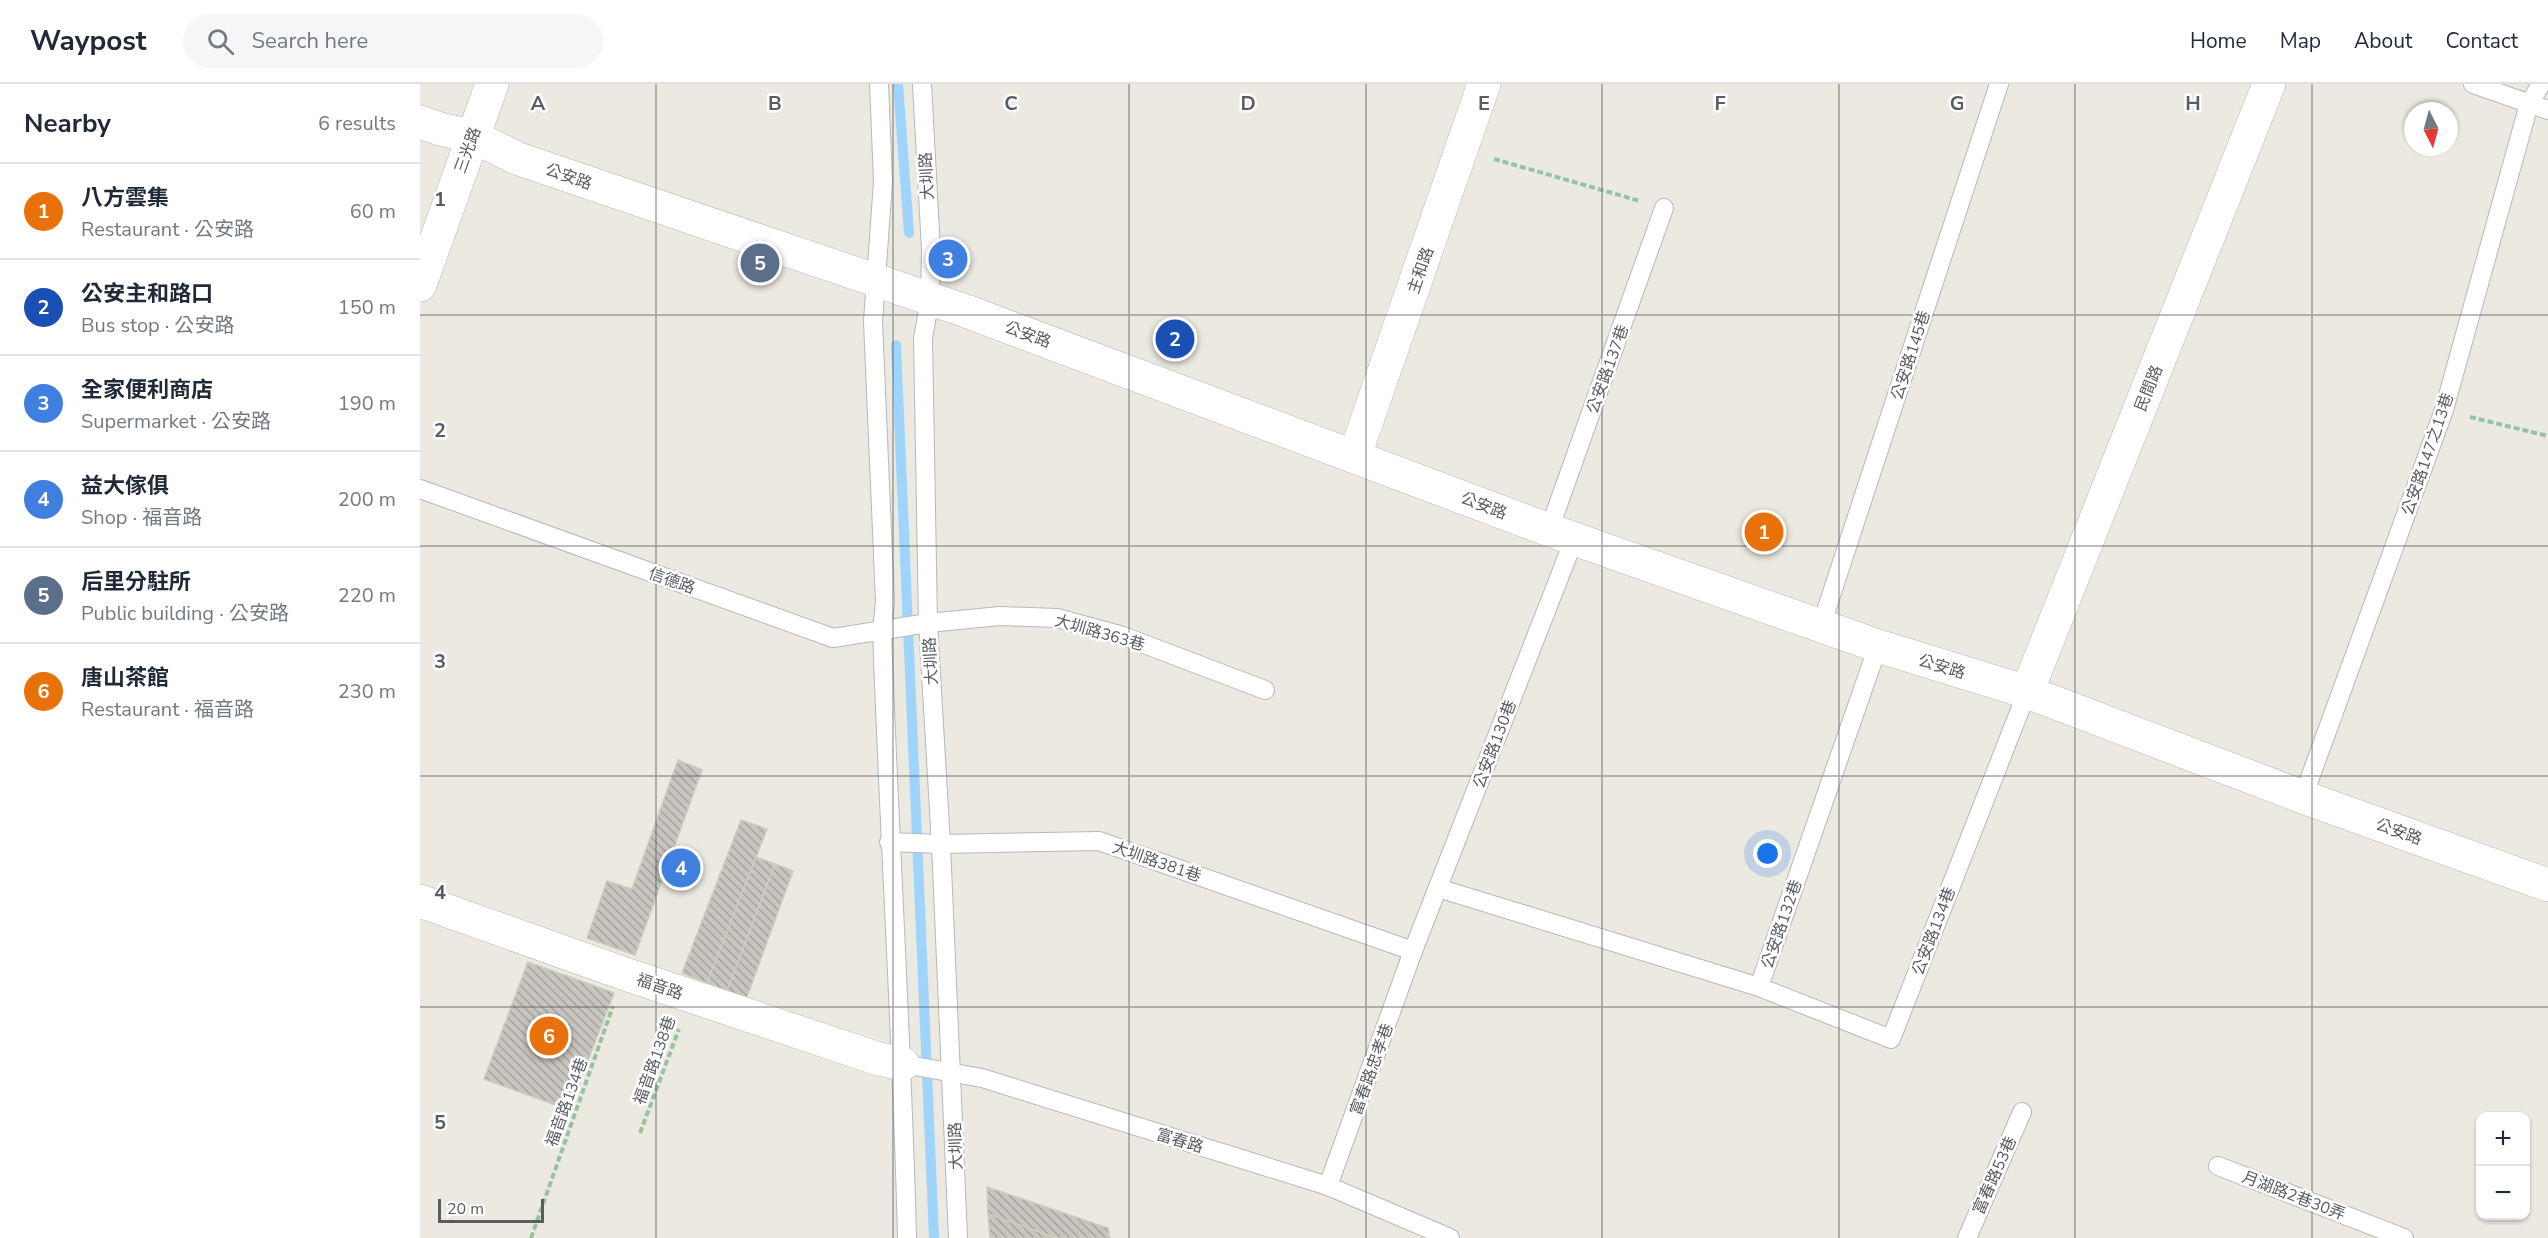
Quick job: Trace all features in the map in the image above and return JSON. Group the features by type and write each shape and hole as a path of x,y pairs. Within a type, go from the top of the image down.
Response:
{"main road":[{"name":"三光路","path":"420,285 492,84"},
{"name":"主和路","path":"1355,455 1484,84"},
{"name":"民間路","path":"2027,692 2269,84"},
{"name":"公安路","path":"420,122 472,136 519,159 930,299 1562,533 1821,626 2027,692 2303,797 2548,885"},
{"name":"福音路","path":"420,901 625,974 879,1059 903,1064"}],"lane":[{"path":"879,84 883,182 873,321 885,602 882,630 889,842 903,1064 907,1238"},
{"name":"大圳路","path":"922,84 931,250 930,299 923,338 928,623 941,844 958,1238"},
{"name":"公安路145巷","path":"1821,626 1999,84"},
{"path":"2473,84 2548,110"},
{"name":"公安路147之13巷","path":"2303,797 2444,410 2529,104 2541,84"},
{"name":"公安路137巷","path":"1562,533 1664,208"},
{"name":"信德路","path":"420,489 833,638 928,623"},
{"name":"公安路130巷","path":"1413,951 1438,888 1562,533"},
{"name":"大圳路363巷","path":"928,623 1000,616 1057,618 1123,636 1265,690"},
{"name":"公安路132巷","path":"1438,888 1759,987 1878,646"},
{"name":"公安路134巷","path":"1759,987 1891,1039 2027,692"},
{"name":"大圳路381巷","path":"889,842 941,844 1099,841 1413,951"},
{"name":"富春路忠孝巷","path":"1328,1186 1413,951"},
{"name":"富春路","path":"903,1064 982,1078 1328,1186 1450,1238"},
{"name":"富春路53巷","path":"1967,1238 2022,1112"},
{"name":"月湖路2巷30弄","path":"2218,1166 2404,1238"}],"path":[{"path":"1462,149 1664,208"},
{"path":"2444,410 2548,436"},
{"name":"福音路134巷","path":"531,1238 625,974"},
{"name":"福音路138巷","path":"640,1133 691,996"}],"building":[{"path":"678,760 702,770 635,955 587,938 607,881 632,889"},
{"path":"741,820 767,829 707,983 682,973"},
{"path":"756,857 775,864 727,991 707,983"},
{"path":"775,864 793,871 747,997 727,991"},
{"path":"528,962 614,993 569,1110 484,1079"},
{"path":"987,1187 1108,1228 1110,1238 1056,1238 988,1214"},
{"path":"988,1214 1056,1238 990,1238"}],"waterway":[{"path":"898,84 909,233"},
{"path":"896,345 934,1238"}],"place":[{"name":"全家便利商店","path":"948,259"},
{"name":"后里分駐所","path":"760,263"},
{"name":"公安主和路口","path":"1175,339"},
{"name":"八方雲集","path":"1764,532"},
{"name":"益大傢俱","path":"681,868"},
{"name":"唐山茶館","path":"549,1036"}]}
